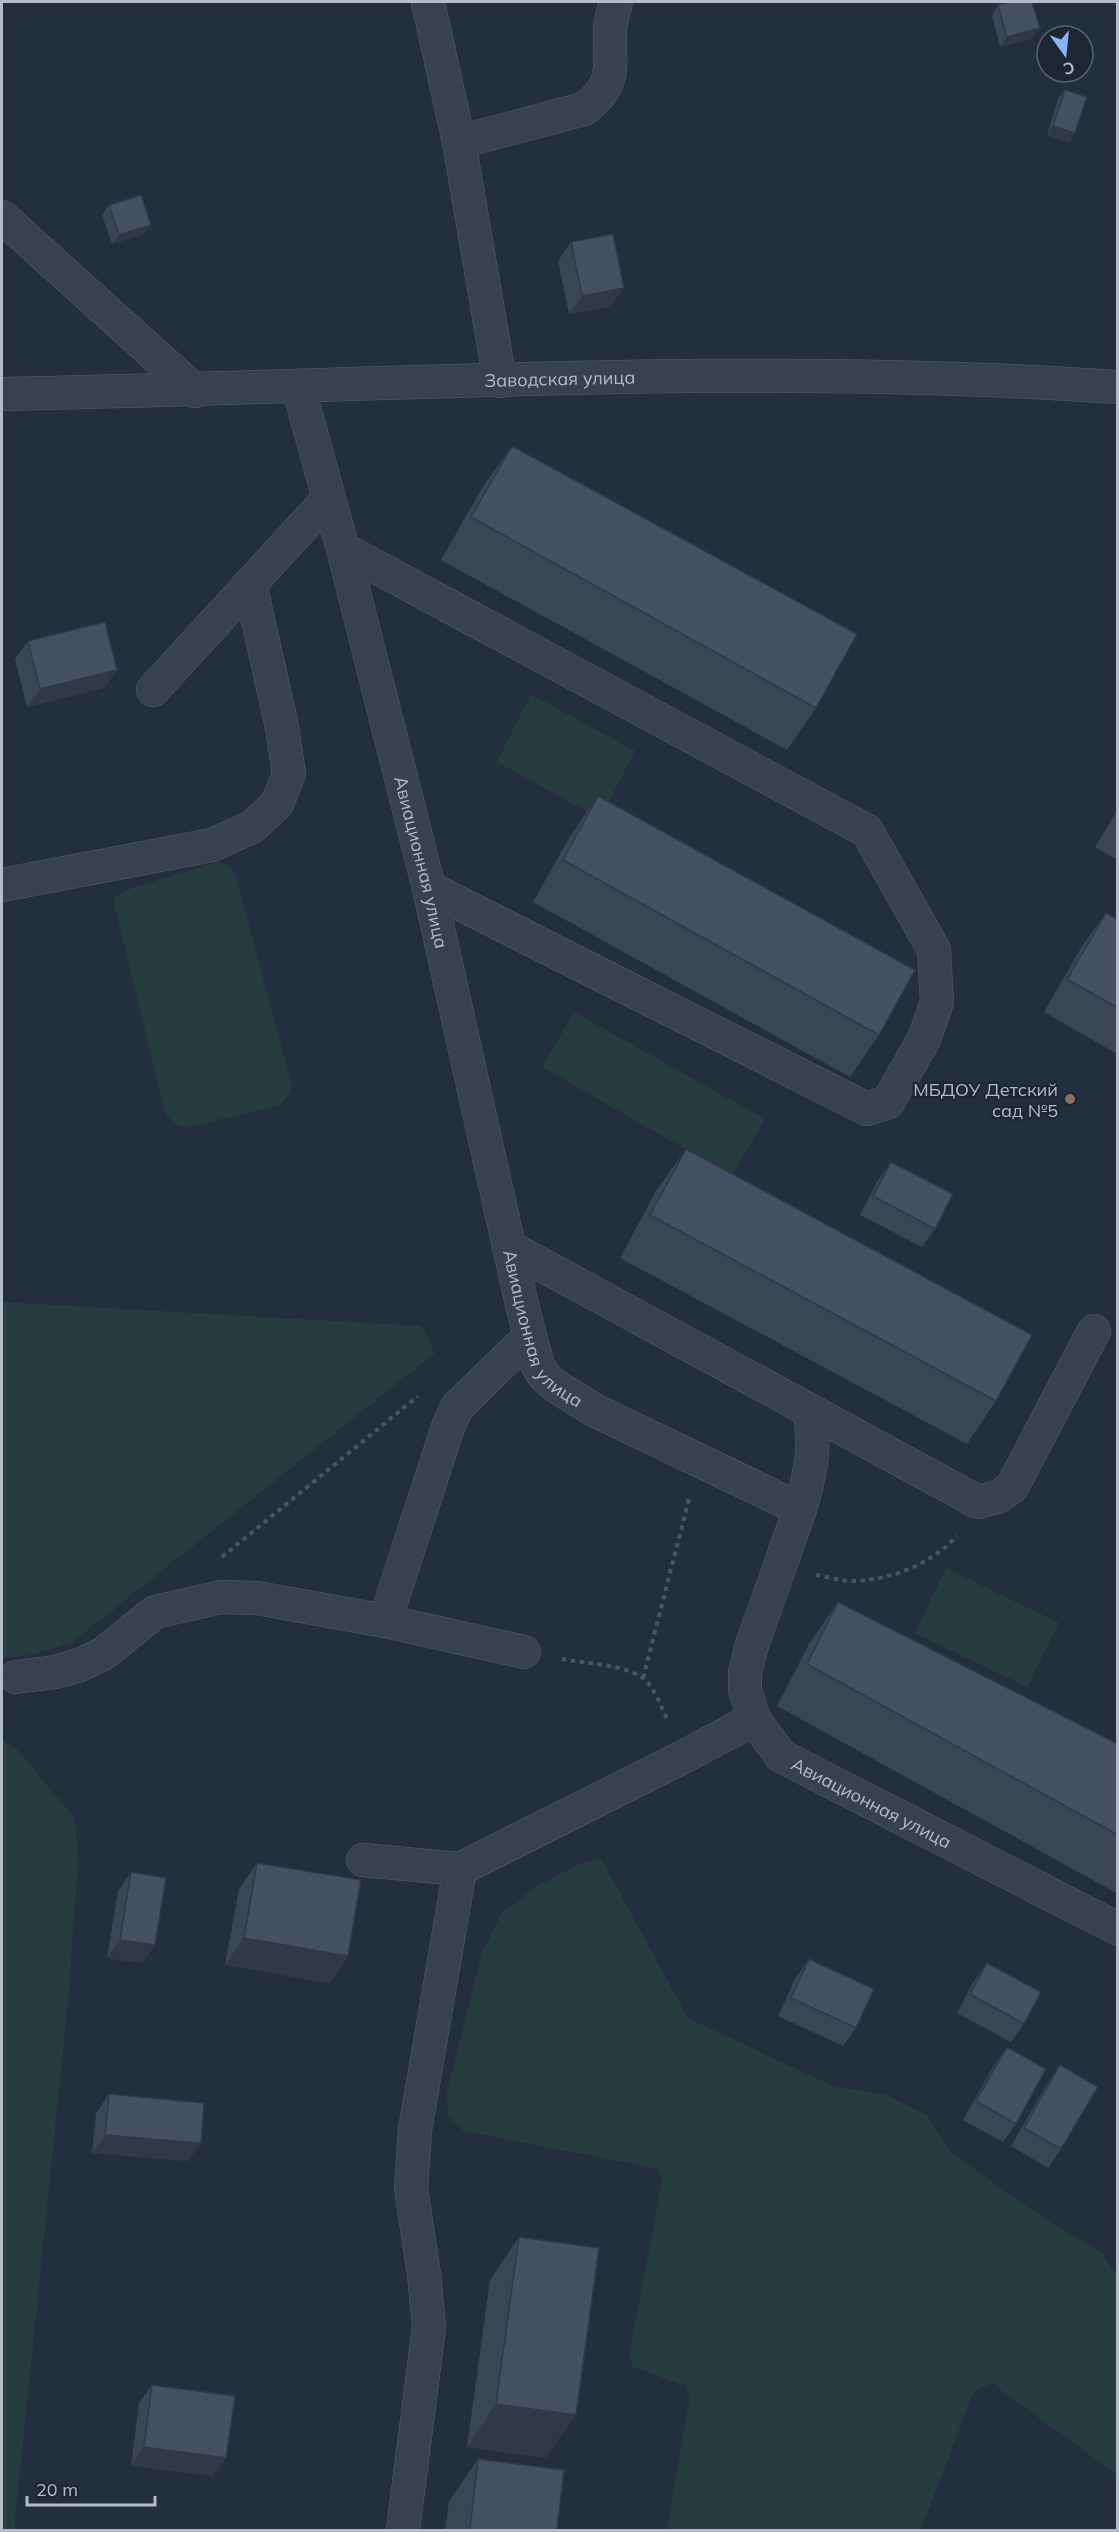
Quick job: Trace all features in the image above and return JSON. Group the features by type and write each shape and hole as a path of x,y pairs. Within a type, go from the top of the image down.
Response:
{"street":[{"path":"428,2 459,142 500,381"},
{"path":"459,142 584,108 599,97 608,82 611,64 610,27 616,2"},
{"path":"2,217 195,391"},
{"name":"Заводская улица","path":"2,394 195,391 298,386 784,374 1040,382 1118,387"},
{"name":"Авиационная улица","path":"298,386 343,549 429,888 509,1247 538,1366 545,1377 594,1410 800,1509 745,1673 745,1690 754,1719 781,1756 1118,1929"},
{"path":"153,690 328,499"},
{"path":"343,549 867,831 934,950 937,1002 924,1039 888,1102 867,1109 429,888"},
{"path":"2,885 212,845 252,827 277,804 288,774 276,698 250,584"},
{"path":"509,1247 978,1502 998,1497 1012,1487 1094,1331"},
{"path":"385,1622 448,1428 457,1407 530,1336"},
{"path":"800,1509 813,1454 814,1431 809,1410"},
{"path":"16,1677 55,1672 77,1666 103,1654 155,1612 221,1597 257,1598 385,1622 524,1652"},
{"path":"363,1860 460,1869 754,1719"},
{"path":"403,2530 429,2327 424,2274 411,2189 415,2130 460,1869"}],"path":[{"path":"219,1559 422,1393"},
{"path":"644,1678 699,1460"},
{"path":"779,1569 852,1581 902,1573 943,1550 968,1524 978,1502"},
{"path":"524,1652 625,1670 644,1678 654,1692 685,1756"}],"green space":[{"path":"531,694 635,751 600,819 497,762"},
{"path":"218,862 230,866 236,877 292,1086 289,1095 279,1105 185,1128 172,1122 165,1112 114,904 115,897 132,888"},
{"path":"574,1012 765,1119 732,1176 542,1067"},
{"path":"2,1302 421,1326 431,1343 434,1354 73,1642 32,1655 2,1658"},
{"path":"946,1568 1059,1623 1027,1687 915,1633"},
{"path":"2,1740 20,1752 75,1819 78,1863 68,2002 14,2530 2,2530"},
{"path":"601,1858 688,2018 835,2087 885,2094 927,2115 950,2152 1037,2213 1103,2254 1117,2276 1117,2475 991,2383 973,2393 921,2530 667,2530 690,2396 685,2386 633,2367 629,2356 662,2181 658,2169 464,2131 448,2117 447,2093 482,1953 501,1914 537,1886 579,1864"}],"building":[{"path":"1011,2 1032,2 1039,24 1035,24 1035,29 1007,37 998,5"},
{"path":"1065,90 1087,97 1075,133 1053,126"},
{"path":"141,195 151,225 119,235 109,205"},
{"path":"613,234 624,288 582,296 571,242"},
{"path":"512,446 857,634 816,708 471,517"},
{"path":"105,622 117,670 40,689 28,641"},
{"path":"598,796 915,970 879,1035 563,860"},
{"path":"1106,913 1118,920 1118,1008 1067,979"},
{"path":"686,1149 1032,1335 996,1401 650,1215"},
{"path":"891,1162 953,1194 935,1229 873,1196"},
{"path":"838,1602 1118,1744 1118,1835 807,1664"},
{"path":"257,1863 361,1880 348,1956 244,1938"},
{"path":"131,1872 166,1878 155,1945 120,1940"},
{"path":"809,1959 874,1989 856,2028 791,1998"},
{"path":"987,1963 1041,1992 1024,2024 970,1994"},
{"path":"1007,2047 1046,2069 1016,2124 976,2101"},
{"path":"1060,2065 1098,2087 1061,2149 1024,2128"},
{"path":"109,2094 204,2103 201,2143 105,2135"},
{"path":"519,2237 599,2248 576,2415 496,2404"},
{"path":"152,2385 235,2396 226,2458 144,2447"},
{"path":"478,2459 564,2470 557,2530 470,2530"}],"place":[{"name":"МБДОУ Детский сад №5","path":"1070,1099"}]}
